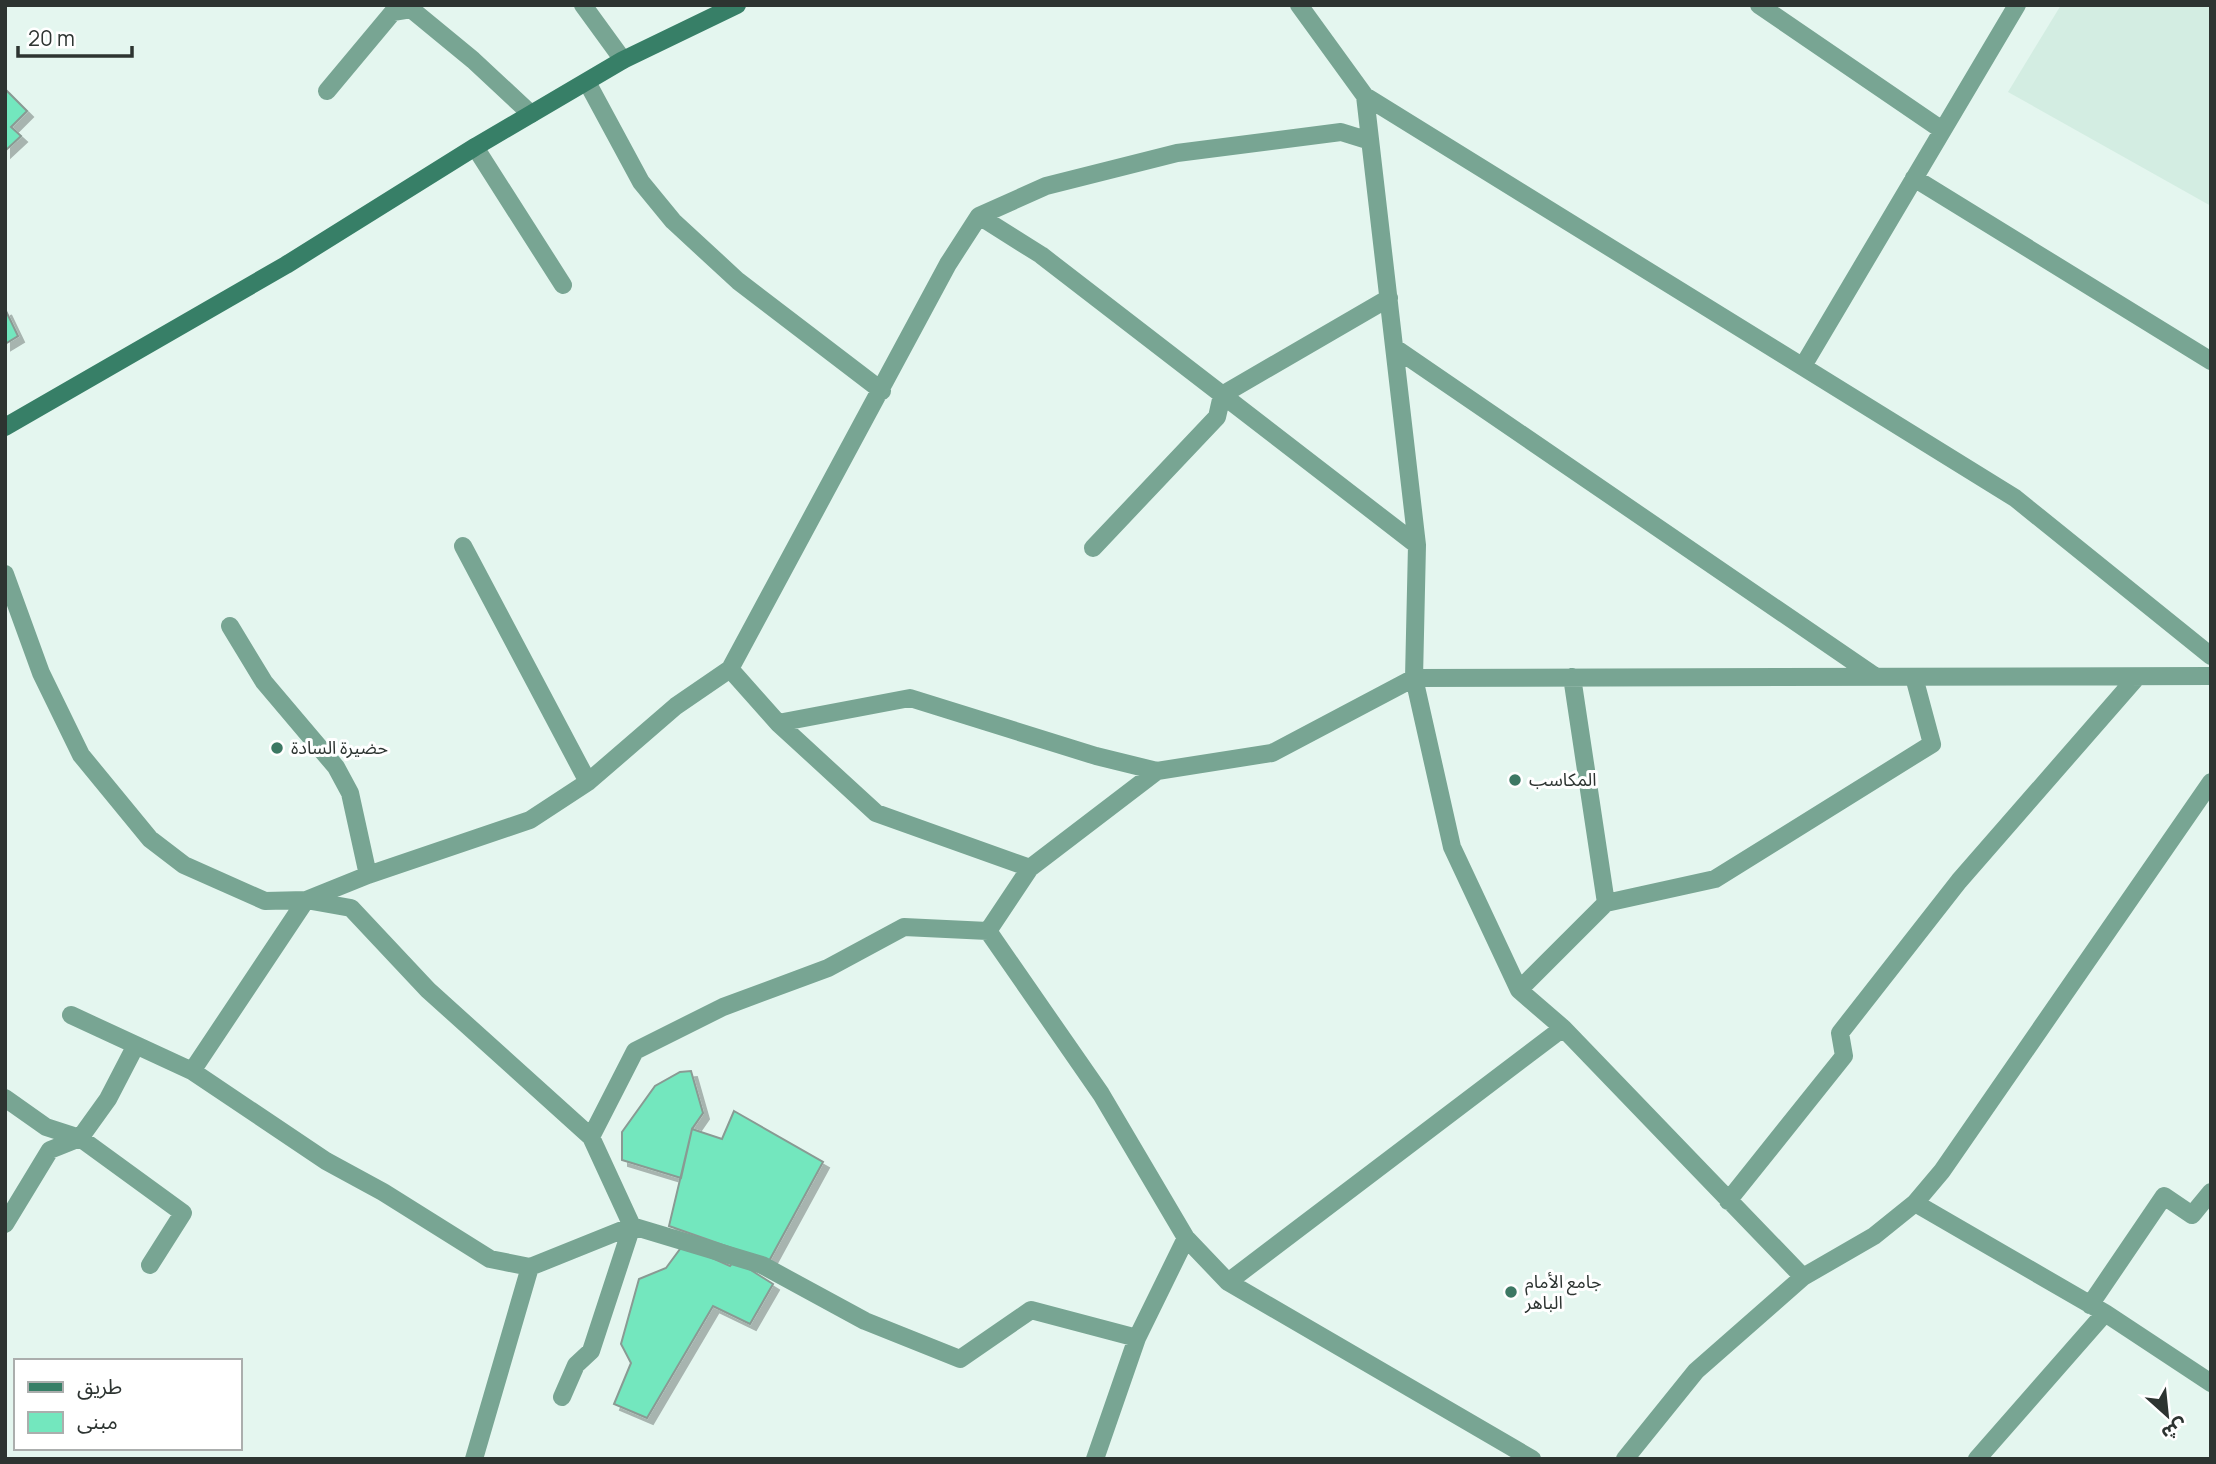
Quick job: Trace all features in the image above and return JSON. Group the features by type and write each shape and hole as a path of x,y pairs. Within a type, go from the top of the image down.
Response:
{"main road":[{"path":"5,427 286,265 475,147 624,60 737,5"}],"street":[{"path":"583,5 624,60"},
{"path":"1298,5 1365,96 2015,498 2211,656"},
{"path":"1759,5 1942,130"},
{"path":"1803,366 2017,5"},
{"path":"327,90 393,12 411,9 473,60 531,114"},
{"path":"587,82 641,182 673,221 738,281 882,391"},
{"path":"1365,96 1418,545 1414,678 1452,847 1519,990 1563,1028 1803,1277"},
{"path":"192,1071 306,900 368,875 530,820 588,782 676,706 730,669 948,264 979,216 1046,186 1177,153 1341,132 1370,141"},
{"path":"475,147 563,285"},
{"path":"1914,178 2211,361"},
{"path":"979,216 1041,255 1418,545"},
{"path":"1093,548 1217,417 1222,395 1388,298"},
{"path":"1395,348 1876,677"},
{"path":"463,546 588,782"},
{"path":"5,574 41,673 81,755 150,839 184,865 253,897 265,901 306,900 351,908 428,990 591,1137 632,1226 591,1351 576,1365 562,1397"},
{"path":"230,626 264,682 336,767 349,793 368,875"},
{"path":"730,669 778,723 876,813 1030,868"},
{"path":"778,723 909,698 1096,756 1157,771 1272,753 1414,678 2211,676"},
{"path":"1572,677 1606,903"},
{"path":"1519,990 1606,903 1715,879 1932,744 1914,677"},
{"path":"1728,1201 1844,1056 1840,1033 1959,881 2137,677"},
{"path":"988,932 1030,868 1157,771"},
{"path":"1625,1459 1696,1371 1803,1277 1874,1236 1915,1203 1942,1171 2211,782"},
{"path":"591,1137 635,1051 723,1007 828,968 904,928 988,932"},
{"path":"988,932 1101,1094 1186,1238 1228,1282 1532,1459"},
{"path":"71,1015 192,1071 326,1161 383,1192 490,1259 530,1267 632,1226 762,1265 865,1321 960,1359 1031,1310 1136,1338"},
{"path":"1228,1282 1563,1028"},
{"path":"5,1224 50,1150 80,1138 108,1099 136,1045"},
{"path":"5,1098 47,1127 80,1138 183,1213 150,1265"},
{"path":"1977,1459 2098,1309 2164,1196 2192,1215 2211,1192"},
{"path":"1915,1203 2098,1309 2211,1383"},
{"path":"1095,1459 1136,1338 1186,1238"},
{"path":"474,1459 530,1267"}],"shaded area":[{"path":"2061,5 2211,5 2211,206 2008,92"}],"building":[{"path":"5,89 27,111 11,127 21,136 5,151"},
{"path":"5,309 18,336 5,344"},
{"path":"691,1071 703,1113 692,1129 681,1178 622,1160 622,1132 655,1086 680,1072"},
{"path":"734,1111 823,1162 769,1261 669,1226 692,1129 722,1139"},
{"path":"683,1245 730,1266 735,1260 773,1284 750,1324 713,1306 647,1418 614,1404 631,1363 621,1344 639,1279 666,1268"}],"place":[{"name":"حضيرة السادة","path":"277,748"},
{"name":"المكاسب","path":"1515,780"},
{"name":"جامع الأمام الباهر","path":"1511,1292"}]}
